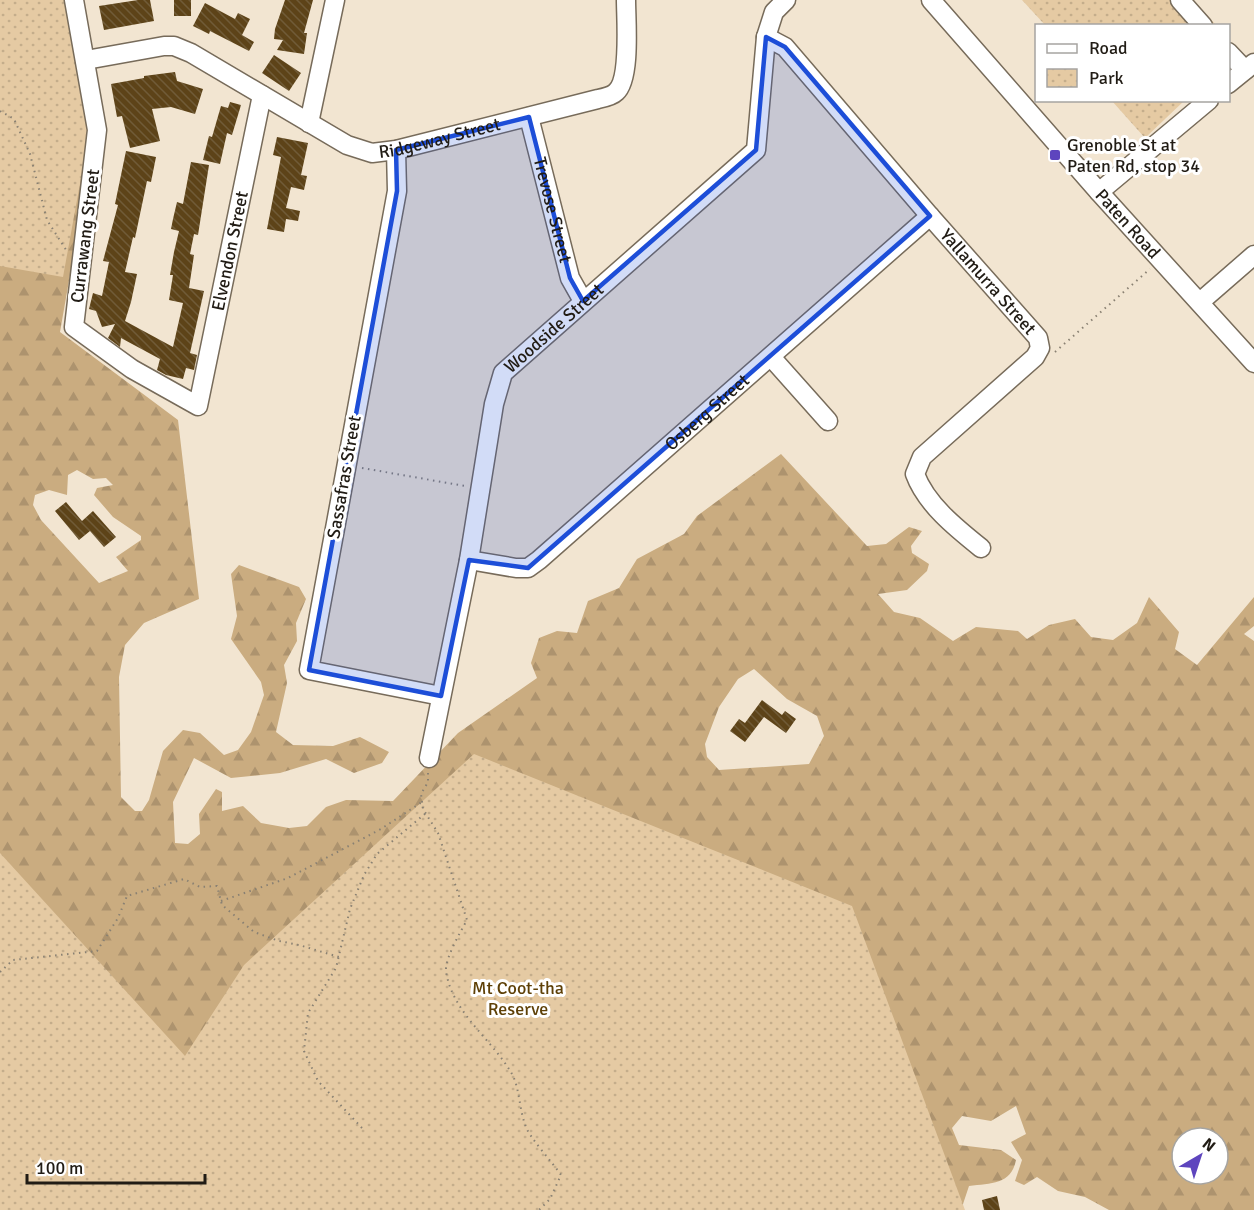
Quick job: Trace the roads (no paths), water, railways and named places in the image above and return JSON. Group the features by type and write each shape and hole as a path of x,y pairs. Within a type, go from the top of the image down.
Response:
{"street":[{"name":"Currawang Street","path":"74,0 98,130 74,327 132,369 198,406"},
{"path":"309,123 335,0"},
{"name":"Ridgeway Street","path":"86,60 174,46 190,53 347,145 372,153 396,150 615,93 622,84 625,69 626,0"},
{"name":"Woodside Street","path":"429,758 469,560 494,404 503,373 756,150 766,37 774,12 786,0"},
{"path":"931,0 1099,192"},
{"path":"1180,0 1201,24"},
{"name":"Yallamurra Street","path":"766,37 785,47 1038,338 1040,348 1035,357 922,457 915,474 920,487 955,528 981,548"},
{"path":"1230,53 1250,67 1230,82"},
{"name":"Elvendon Street","path":"198,406 262,95"},
{"name":"Paten Road","path":"1207,102 1099,192 1254,363"},
{"name":"Trevose Street","path":"529,117 570,278 583,301"},
{"name":"Sassafras Street","path":"396,150 397,191 309,670 441,696"},
{"name":"Osberg Street","path":"469,560 528,568 930,216"},
{"path":"1200,302 1254,255"},
{"path":"771,357 828,421"}],"place":[{"name":"Grenoble St at Paten Rd, stop 34","path":"1055,155"}],"park label":[{"name":"Mt Coot-tha Reserve","path":"518,998"}]}
